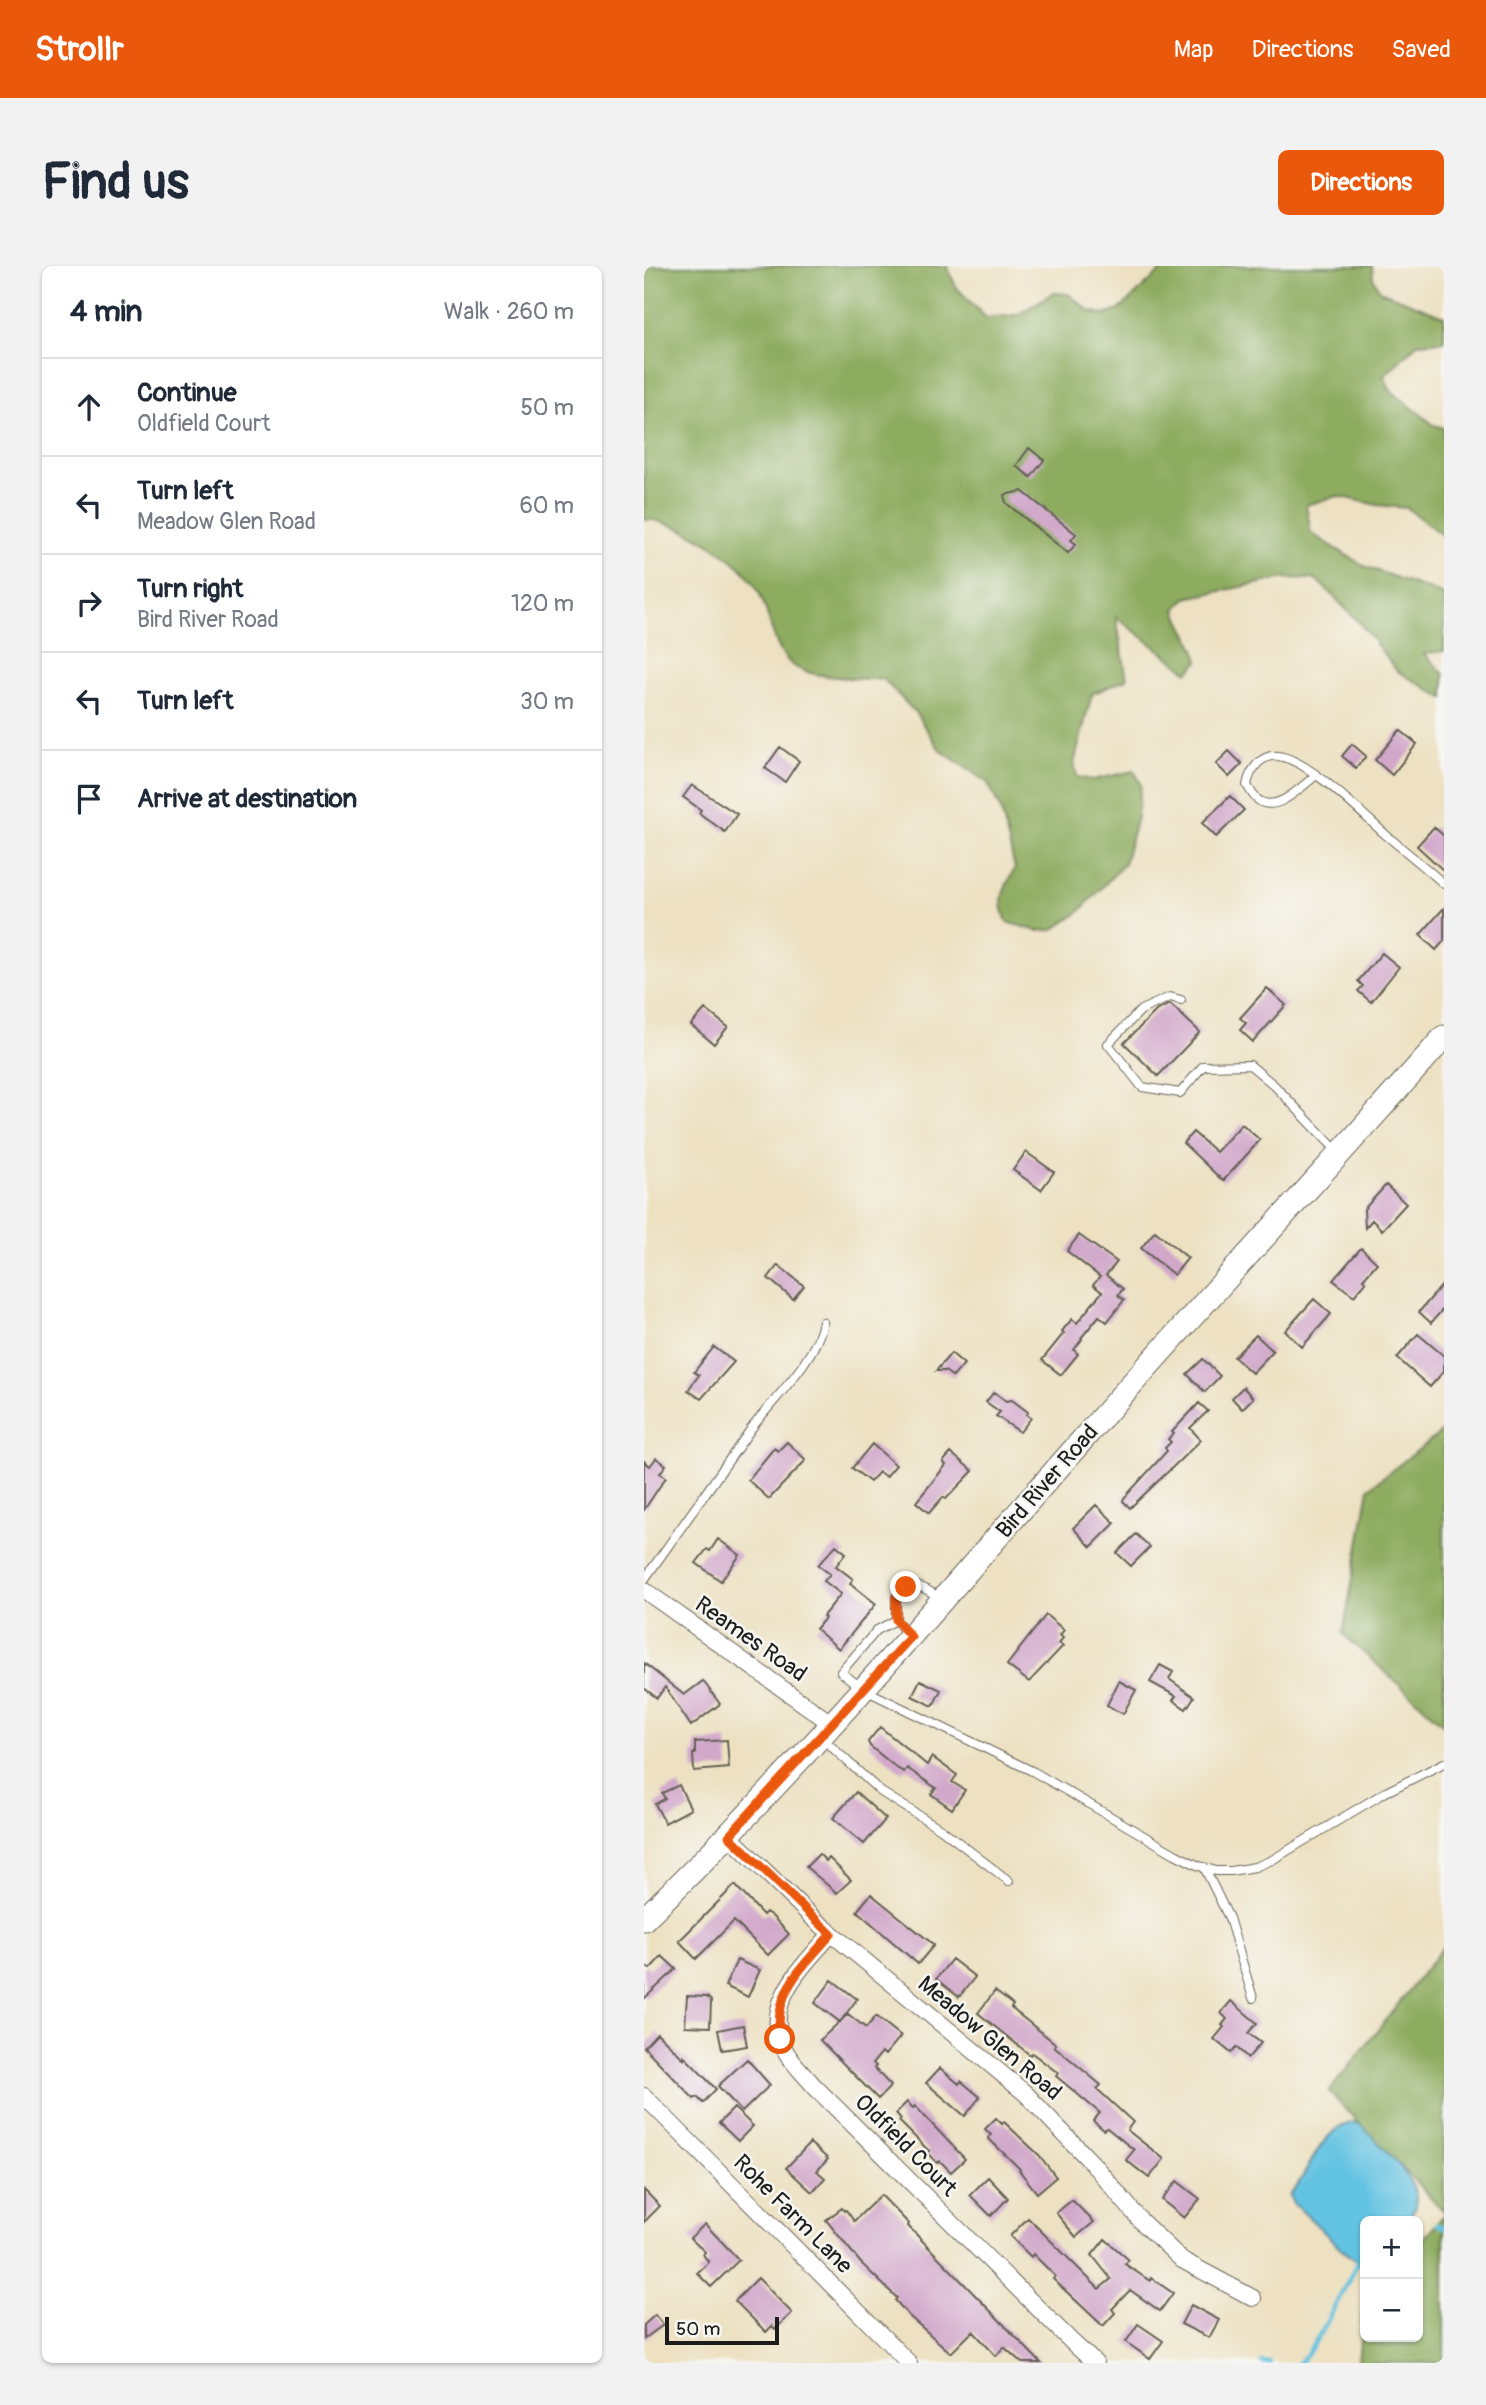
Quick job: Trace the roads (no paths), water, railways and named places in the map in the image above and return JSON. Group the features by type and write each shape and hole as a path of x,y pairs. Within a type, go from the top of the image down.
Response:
{"street":[{"name":"Bird River Road","path":"644,1919 729,1836 826,1731 863,1689 903,1629 943,1601 1128,1388 1444,1037"},
{"name":"Reames Road","path":"644,1590 826,1731"},
{"name":"Meadow Glen Road","path":"729,1836 831,1934 1025,2093 1092,2163 1141,2221 1182,2260 1253,2298"},
{"name":"Oldfield Court","path":"831,1934 785,1990 778,2024 780,2039 787,2053 824,2096 1095,2363"},
{"name":"Rohe Farm Lane","path":"644,2096 909,2363"}],"lane":[{"path":"1315,775 1273,804 1257,799 1247,785 1249,774 1263,758 1278,755 1301,764 1329,785 1444,884"},
{"path":"1181,1000 1170,997 1141,1010 1108,1044 1142,1087 1180,1093 1203,1066 1250,1065 1275,1086 1340,1154"},
{"path":"644,1580 751,1429 812,1352 821,1334 823,1322"},
{"path":"903,1629 896,1597 906,1587 923,1587 943,1601"},
{"path":"863,1689 1034,1772 1175,1854 1216,1871 1255,1867 1272,1860 1384,1793 1444,1763"},
{"path":"826,1731 881,1792 942,1829 1009,1881"},
{"path":"1205,1867 1229,1918 1253,1998"}],"water":[{"path":"1354,2122 1361,2125 1403,2171 1415,2192 1416,2201 1410,2216 1360,2216 1360,2262 1339,2247 1293,2204 1290,2195 1319,2149 1333,2132"}],"waterway":[{"path":"1437,2224 1444,2227"},
{"path":"1298,2363 1306,2356 1322,2331 1358,2262"},
{"path":"1262,2362 1269,2363"}]}
